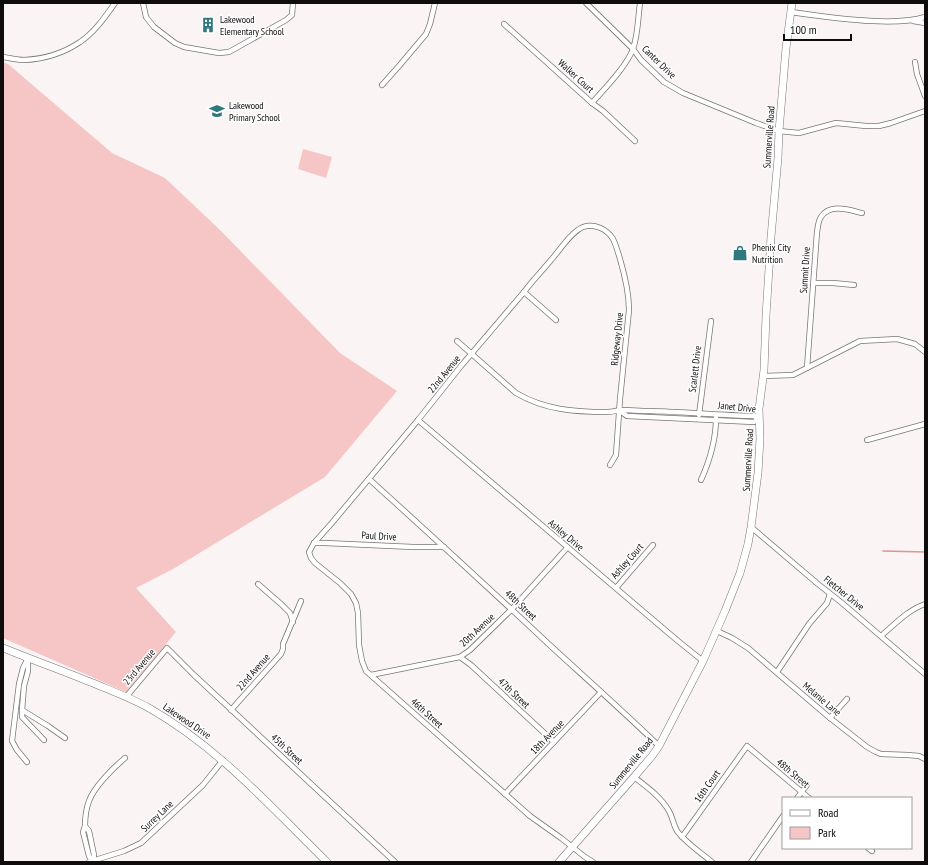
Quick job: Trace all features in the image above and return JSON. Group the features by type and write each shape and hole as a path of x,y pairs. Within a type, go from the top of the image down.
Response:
{"main road":[{"name":"Summerville Road","path":"559,862 634,777 659,746 704,661 740,573 748,544 758,473 759,409 763,376 770,248 786,48 792,3"},
{"name":"Lakewood Drive","path":"3,648 126,697 180,727 223,760 327,862"}],"street":[{"path":"3,57 23,60 42,58 60,52 80,42 103,19 115,3"},
{"path":"143,3 146,17 154,27 175,43 184,47 229,52 286,20 292,15 293,3"},
{"path":"382,85 400,66 426,34 435,3"},
{"name":"Canter Drive","path":"586,3 633,49 641,60 664,82 673,88 756,123 779,131 800,133 836,123 879,126 925,111"},
{"path":"592,103 619,71 633,49 640,3"},
{"path":"791,12 858,20 884,21 909,20 925,17"},
{"path":"909,20 925,23"},
{"name":"Walker Court","path":"504,24 636,141"},
{"path":"915,62 917,74 925,96"},
{"name":"Summit Drive","path":"807,368 817,232 821,216 836,208 862,213"},
{"name":"22nd Avenue","path":"314,543 418,420 532,281 574,233 584,227 594,226"},
{"name":"Ridgeway Drive","path":"594,226 605,230 612,238 621,263 628,294 629,310 616,455 610,465"},
{"path":"814,283 854,285"},
{"path":"524,292 556,320"},
{"name":"Scarlett Drive","path":"699,419 711,321"},
{"path":"763,376 793,375 860,341 897,339 915,344 925,352"},
{"name":"Janet Drive","path":"457,341 516,393 540,405 572,410 699,413 753,416 760,418"},
{"name":"Janet Drive","path":"619,410 627,416 754,422 760,418"},
{"path":"701,480 711,455 716,429 716,414"},
{"name":"Ashley Drive","path":"418,420 567,548 704,661"},
{"path":"867,440 925,424"},
{"name":"48th Street","path":"368,479 512,609 659,746"},
{"name":"Fletcher Drive","path":"751,527 925,674"},
{"name":"Paul Drive","path":"314,543 444,547"},
{"name":"46th Street","path":"314,543 309,552 311,558 340,583 351,594 356,603 358,613 359,645 362,661 366,671 530,816 593,862"},
{"name":"Ashley Court","path":"616,588 653,545"},
{"name":"20th Avenue","path":"371,675 460,657 470,650 512,609 567,548"},
{"path":"258,584 290,613 293,622"},
{"path":"777,672 809,624 827,603 830,594"},
{"name":"22nd Avenue","path":"232,710 284,650 283,644 301,601"},
{"path":"881,636 908,612 925,604"},
{"name":"Melanie Lane","path":"717,630 748,648 830,718 867,747 876,752 887,755 919,756 925,759"},
{"name":"45th Street","path":"167,648 395,862"},
{"name":"23rd Avenue","path":"126,697 167,648"},
{"name":"47th Street","path":"460,657 471,665 554,742"},
{"path":"28,658 28,671 24,686 22,718 44,740"},
{"path":"26,762 16,750 12,741 22,668 28,658"},
{"name":"18th Avenue","path":"504,794 601,692"},
{"path":"830,718 847,699"},
{"path":"22,710 65,738"},
{"name":"48th Street","path":"747,746 808,797"},
{"name":"16th Court","path":"682,837 747,746"},
{"path":"91,862 94,855 89,831 85,826 89,800 98,786 116,765 125,758"},
{"name":"Surrey Lane","path":"91,862 124,851 141,843 203,785 223,760"},
{"path":"634,777 665,804 670,813 673,824 682,837 712,862"},
{"path":"798,797 807,786"},
{"path":"751,862 782,817"}],"green space":[{"path":"3,62 8,64 112,153 165,178 219,229 340,353 397,391 325,477 173,569 136,588 176,632 126,692 3,638"},
{"path":"303,149 332,157 326,178 298,169"}],"waterway":[{"path":"883,551 925,552"}],"place":[{"name":"Lakewood Elementary School","path":"208,25"},
{"name":"Lakewood Primary School","path":"217,111"},
{"name":"Phenix City Nutrition","path":"740,253"}]}
